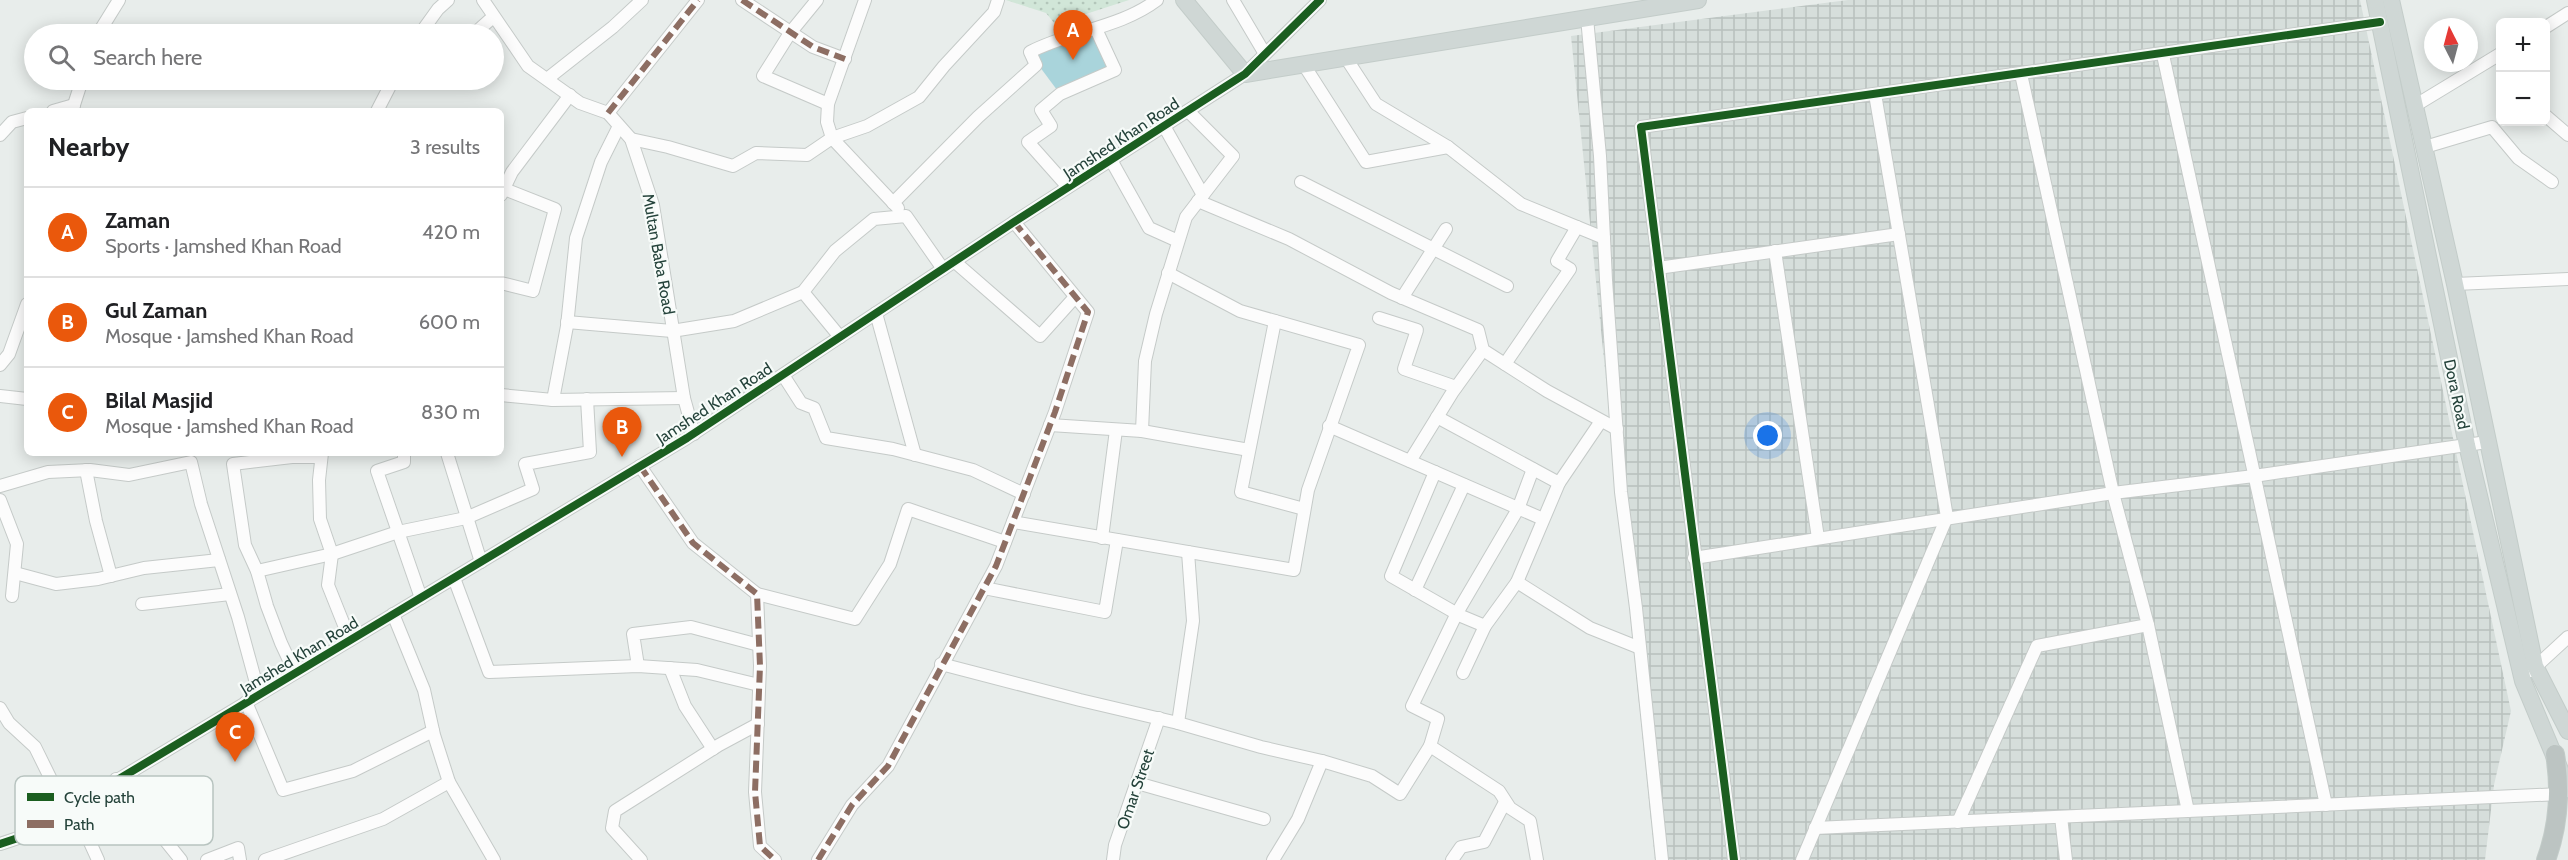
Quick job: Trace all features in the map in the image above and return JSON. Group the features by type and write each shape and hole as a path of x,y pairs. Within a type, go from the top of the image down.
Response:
{"highway":[{"path":"2546,860 2564,788 2555,754"}],"main road":[{"path":"1184,0 1245,74 1698,0"},
{"name":"Dora Road","path":"2375,0 2468,445 2523,681 2555,754"},
{"path":"2391,0 2455,284 2535,666 2567,729"},
{"path":"2398,111 2416,105"}],"street":[{"path":"104,24 119,0"},
{"path":"427,24 448,0"},
{"path":"483,0 498,24"},
{"path":"547,79 613,27 642,0"},
{"path":"504,32 528,66 580,103 609,113 698,0"},
{"path":"742,0 813,47 845,59"},
{"path":"817,0 790,33 763,76 828,104"},
{"path":"866,0 828,104 827,122 832,138 906,216 943,269"},
{"path":"632,139 734,166 756,153 807,155 832,138 867,126 919,97 994,12 998,0"},
{"path":"893,203 978,117 1036,65 1030,52 1052,41 1096,29 1148,7 1157,0"},
{"path":"1233,0 1265,54"},
{"name":"Jamshed Khan Road","path":"121,776 694,434 1014,222 1245,74 1317,1"},
{"path":"2550,24 2568,13"},
{"path":"485,24 493,17"},
{"path":"1587,18 1600,156 1622,492 1662,860"},
{"path":"1734,860 1641,127 2163,55 2380,22"},
{"path":"1068,187 1028,142 1051,126 1041,110 1060,94 1115,70 1096,29"},
{"path":"2163,55 2326,805"},
{"path":"2416,105 2496,56"},
{"path":"1346,58 1376,104 1448,147 1521,204 1604,238"},
{"path":"1304,65 1366,162 1448,147"},
{"path":"2021,74 2113,493 2148,625 2188,812"},
{"path":"73,108 79,90"},
{"path":"378,108 388,90"},
{"path":"1802,860 1947,518 1875,94"},
{"path":"504,189 512,172 570,95"},
{"path":"1142,431 1145,361 1156,314 1186,217 1233,156 1188,111"},
{"name":"Multan Baba Road","path":"609,113 632,139 653,205 672,331 684,398 694,434"},
{"path":"0,135 12,122 24,119"},
{"path":"2550,119 2568,135"},
{"path":"553,400 567,322 576,238 601,162 620,126"},
{"path":"1164,126 1200,198 1290,239 1402,298 1479,330 1483,350 1547,391 1617,429"},
{"path":"2425,147 2492,127 2518,158 2552,182"},
{"path":"1111,160 1149,228 1179,241"},
{"path":"1301,182 1507,286"},
{"path":"504,194 555,209 533,291 504,284"},
{"path":"567,322 672,331 734,321 803,292 835,251 874,219 906,216"},
{"path":"818,860 852,805 888,766 984,588 1005,542 1050,425 1088,312 1014,222"},
{"path":"1506,364 1570,269 1557,261 1577,227"},
{"path":"1402,298 1446,229"},
{"path":"1658,268 1899,234"},
{"path":"1775,252 1818,538"},
{"path":"954,262 1040,336 1075,297"},
{"path":"1013,522 1294,570 1308,490 1359,345 1240,311 1168,273"},
{"path":"2455,284 2568,279"},
{"path":"803,292 840,337"},
{"path":"876,313 915,455"},
{"path":"1378,318 1417,330 1404,369 1456,387"},
{"path":"0,365 9,354 24,319"},
{"path":"1275,321 1241,492 1305,509"},
{"path":"1410,461 1456,387 1483,350"},
{"path":"783,375 801,403 814,408 826,438 915,455 973,470 1024,494"},
{"path":"504,395 553,400 684,398"},
{"path":"0,396 24,399"},
{"path":"257,571 332,554 398,532 466,518 532,489 525,465 590,452 587,399"},
{"path":"1437,417 1559,483"},
{"path":"1463,673 1485,626 1517,582 1559,483 1601,421"},
{"path":"1050,425 1142,431 1249,450"},
{"path":"1329,426 1543,519"},
{"path":"1102,538 1116,430"},
{"path":"1694,558 2113,493 2254,476 2487,442"},
{"path":"295,673 245,545 233,465 306,456"},
{"path":"321,456 320,519 332,554 328,585 350,640"},
{"path":"404,456 404,462 378,471 421,598"},
{"path":"448,456 481,562"},
{"path":"0,486 48,472 86,470 129,475 191,462 201,504 259,694"},
{"path":"640,466 693,543 757,594 855,619 890,564 909,509 1005,542"},
{"path":"941,664 1322,761 1372,776 1400,794 1430,746 1438,719 1412,706 1456,613 1518,509 1533,469"},
{"path":"86,470 96,521 111,576"},
{"path":"1435,472 1391,576 1456,613 1485,626"},
{"path":"1415,590 1464,485"},
{"path":"0,500 17,544 12,596"},
{"path":"984,588 1105,612 1117,540"},
{"path":"1178,723 1193,621 1188,552"},
{"path":"15,573 56,584 111,576 144,568 219,560"},
{"path":"454,578 489,672 638,666 697,670 759,685"},
{"path":"1517,582 1590,628 1640,648"},
{"path":"142,604 230,594"},
{"path":"757,594 759,685 755,792 760,846 774,860"},
{"path":"393,614 424,690 433,731 449,782 494,860"},
{"path":"1958,822 2037,646 2148,625"},
{"path":"638,666 633,634 691,627 759,645"},
{"path":"2523,681 2535,666 2568,637"},
{"path":"670,668 685,706 713,749"},
{"path":"246,702 283,790 353,771 433,731"},
{"path":"0,708 9,723 35,747 49,776"},
{"name":"Omar Street","path":"1113,860 1115,845 1159,718"},
{"path":"641,860 612,828 615,811 713,749 758,724"},
{"path":"1430,746 1499,791 1510,808 1530,821 1537,860"},
{"path":"1273,860 1298,819 1322,761"},
{"path":"265,860 383,819 449,782"},
{"path":"1137,783 1264,819"},
{"path":"1815,828 2326,805 2564,788"},
{"path":"1452,860 1461,847 1484,842 1505,801"},
{"path":"2061,817 2066,860"},
{"name":"Jamshed Khan Road","path":"0,844 15,839"},
{"path":"91,845 98,860"},
{"path":"169,845 181,860"},
{"path":"207,860 238,848 240,860"}],"shaded area":[{"path":"1848,0 2360,0 2511,711 2494,785 2485,860 1655,860 1571,36"}],"green space":[{"path":"1006,0 1129,0 1055,24 1046,13"}],"water":[{"path":"1096,29 1115,70 1060,94 1028,51"}],"marked path":[{"path":"608,113 698,0"},
{"path":"742,0 813,47 845,59"},
{"path":"818,860 852,805 888,766 996,566 1055,412 1088,312 1014,222"},
{"path":"640,466 693,543 757,594 760,666 755,792 760,846 775,860"}],"cycle path":[{"path":"124,776 687,438 1014,222 1245,74 1320,0"},
{"path":"1734,860 1641,127 2380,22"},
{"path":"0,844 15,839"}],"place":[{"name":"Zaman","path":"1073,60"},
{"name":"Gul Zaman","path":"622,457"},
{"name":"Bilal Masjid","path":"235,762"}]}
